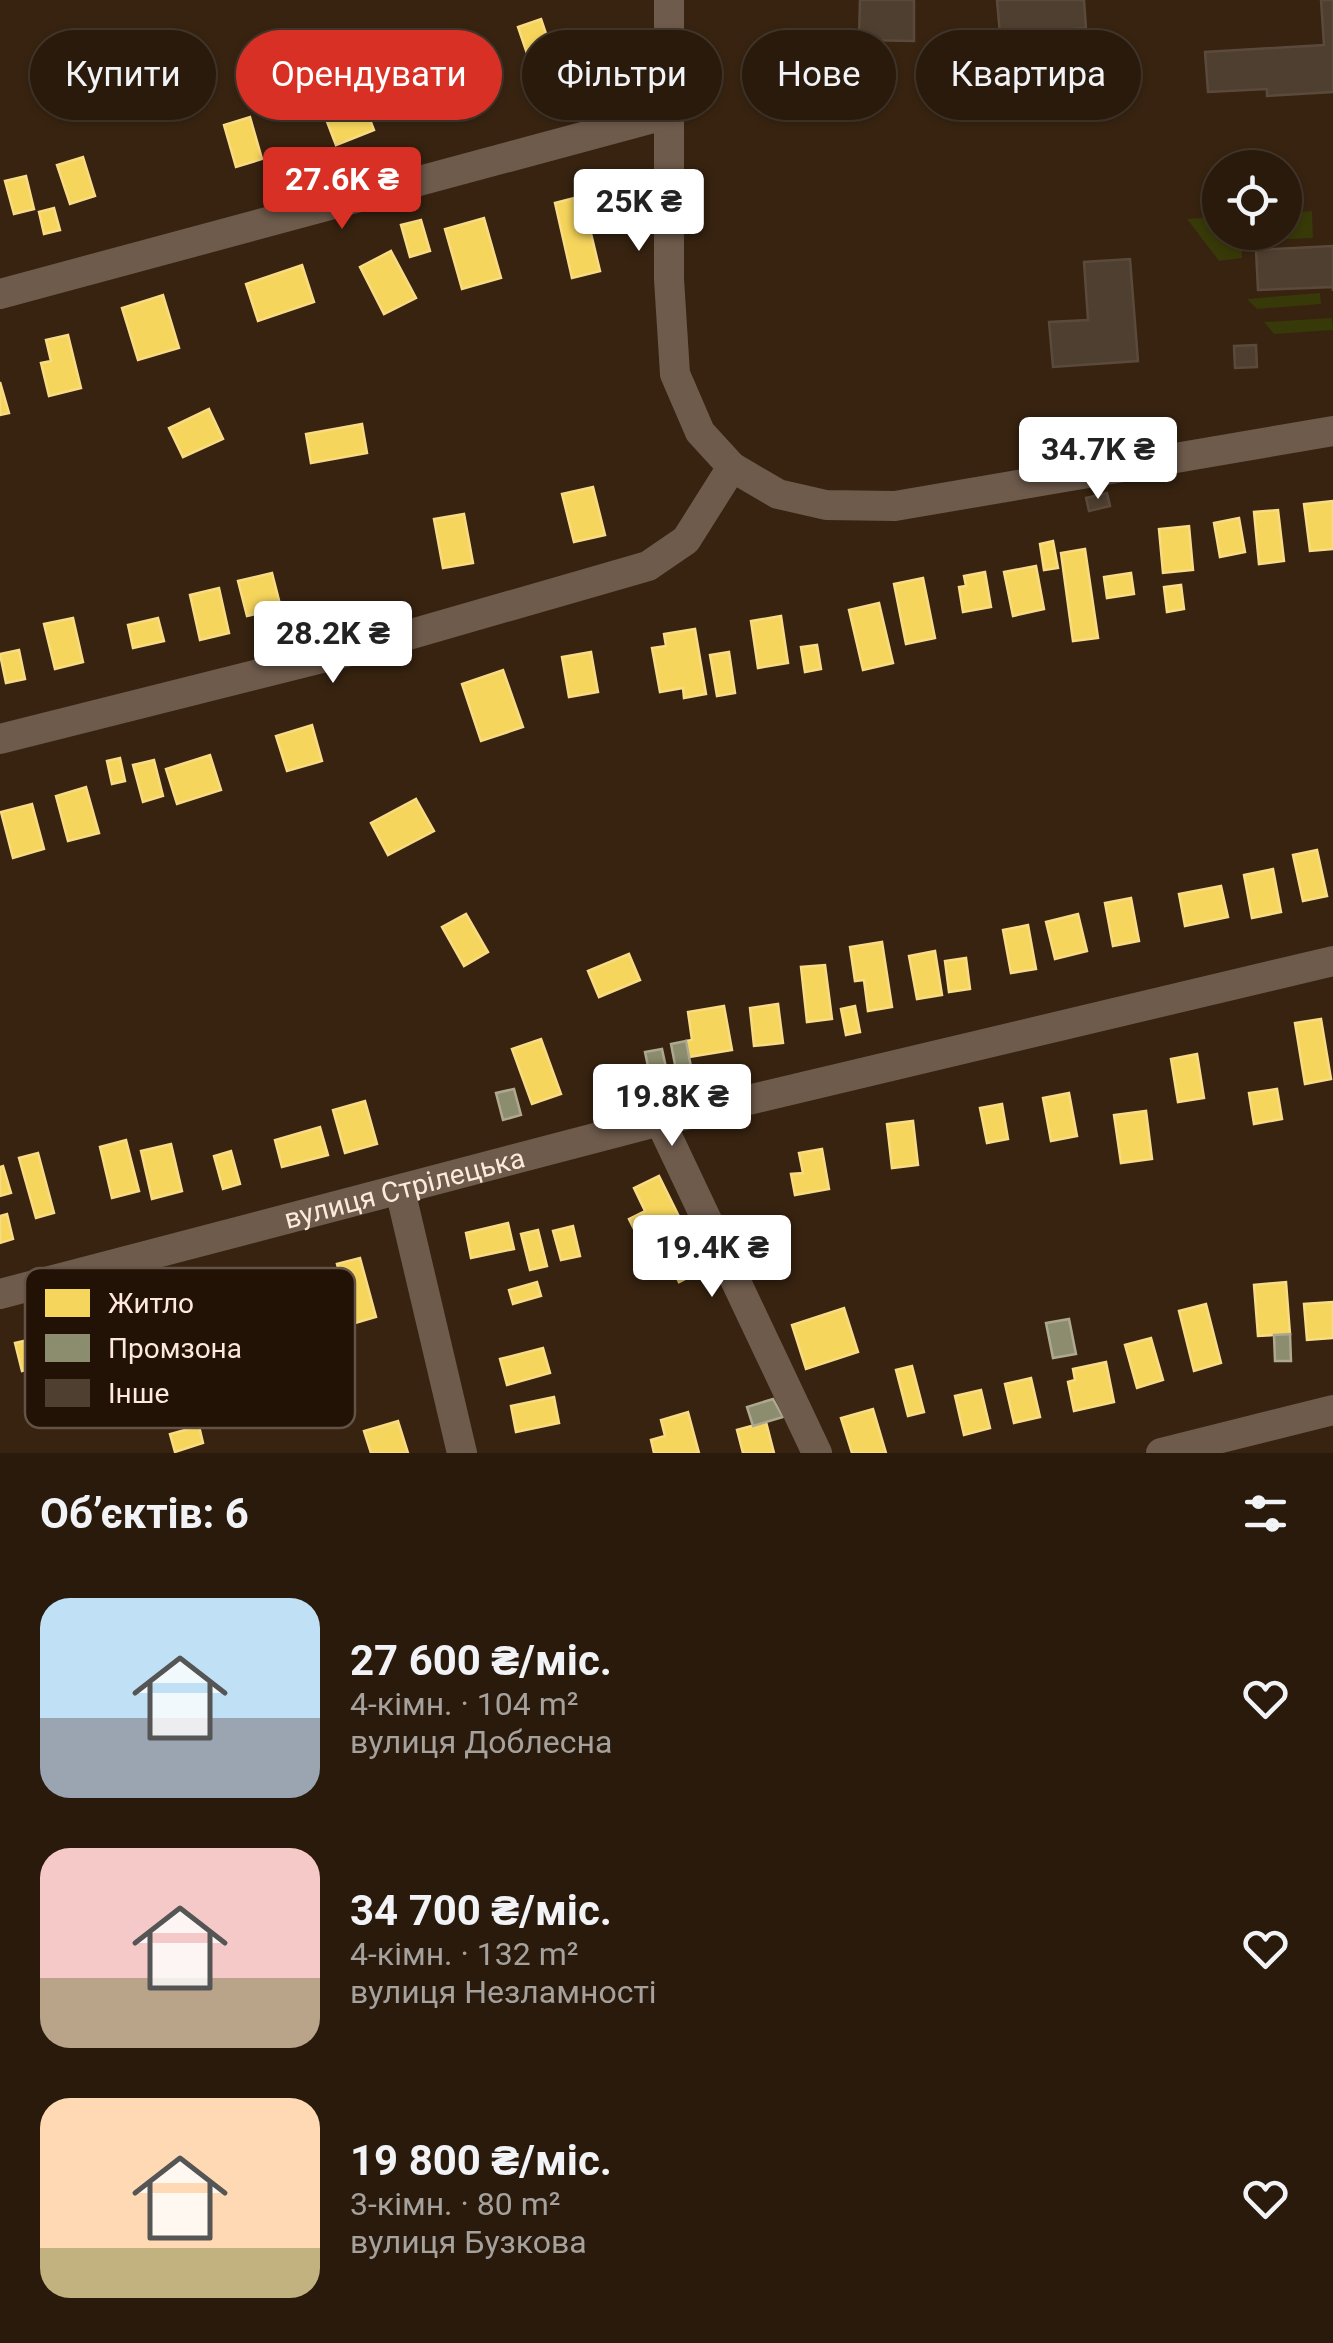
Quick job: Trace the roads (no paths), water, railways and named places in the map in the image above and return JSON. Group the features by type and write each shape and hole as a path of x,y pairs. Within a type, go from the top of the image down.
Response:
{"street":[{"path":"669,0 669,30"},
{"path":"0,294 646,120"},
{"path":"668,120 669,279 675,374 700,432 732,467 778,494 826,506 896,506 1333,431"},
{"path":"0,739 370,646 648,566 686,540 732,467"},
{"name":"вулиця Стрілецька","path":"100,1268 660,1121 1333,961"},
{"path":"660,1121 818,1453"},
{"path":"400,1190 462,1453"},
{"name":"вулиця Стрілецька","path":"0,1294 25,1288"},
{"path":"1161,1453 1333,1410"}]}
